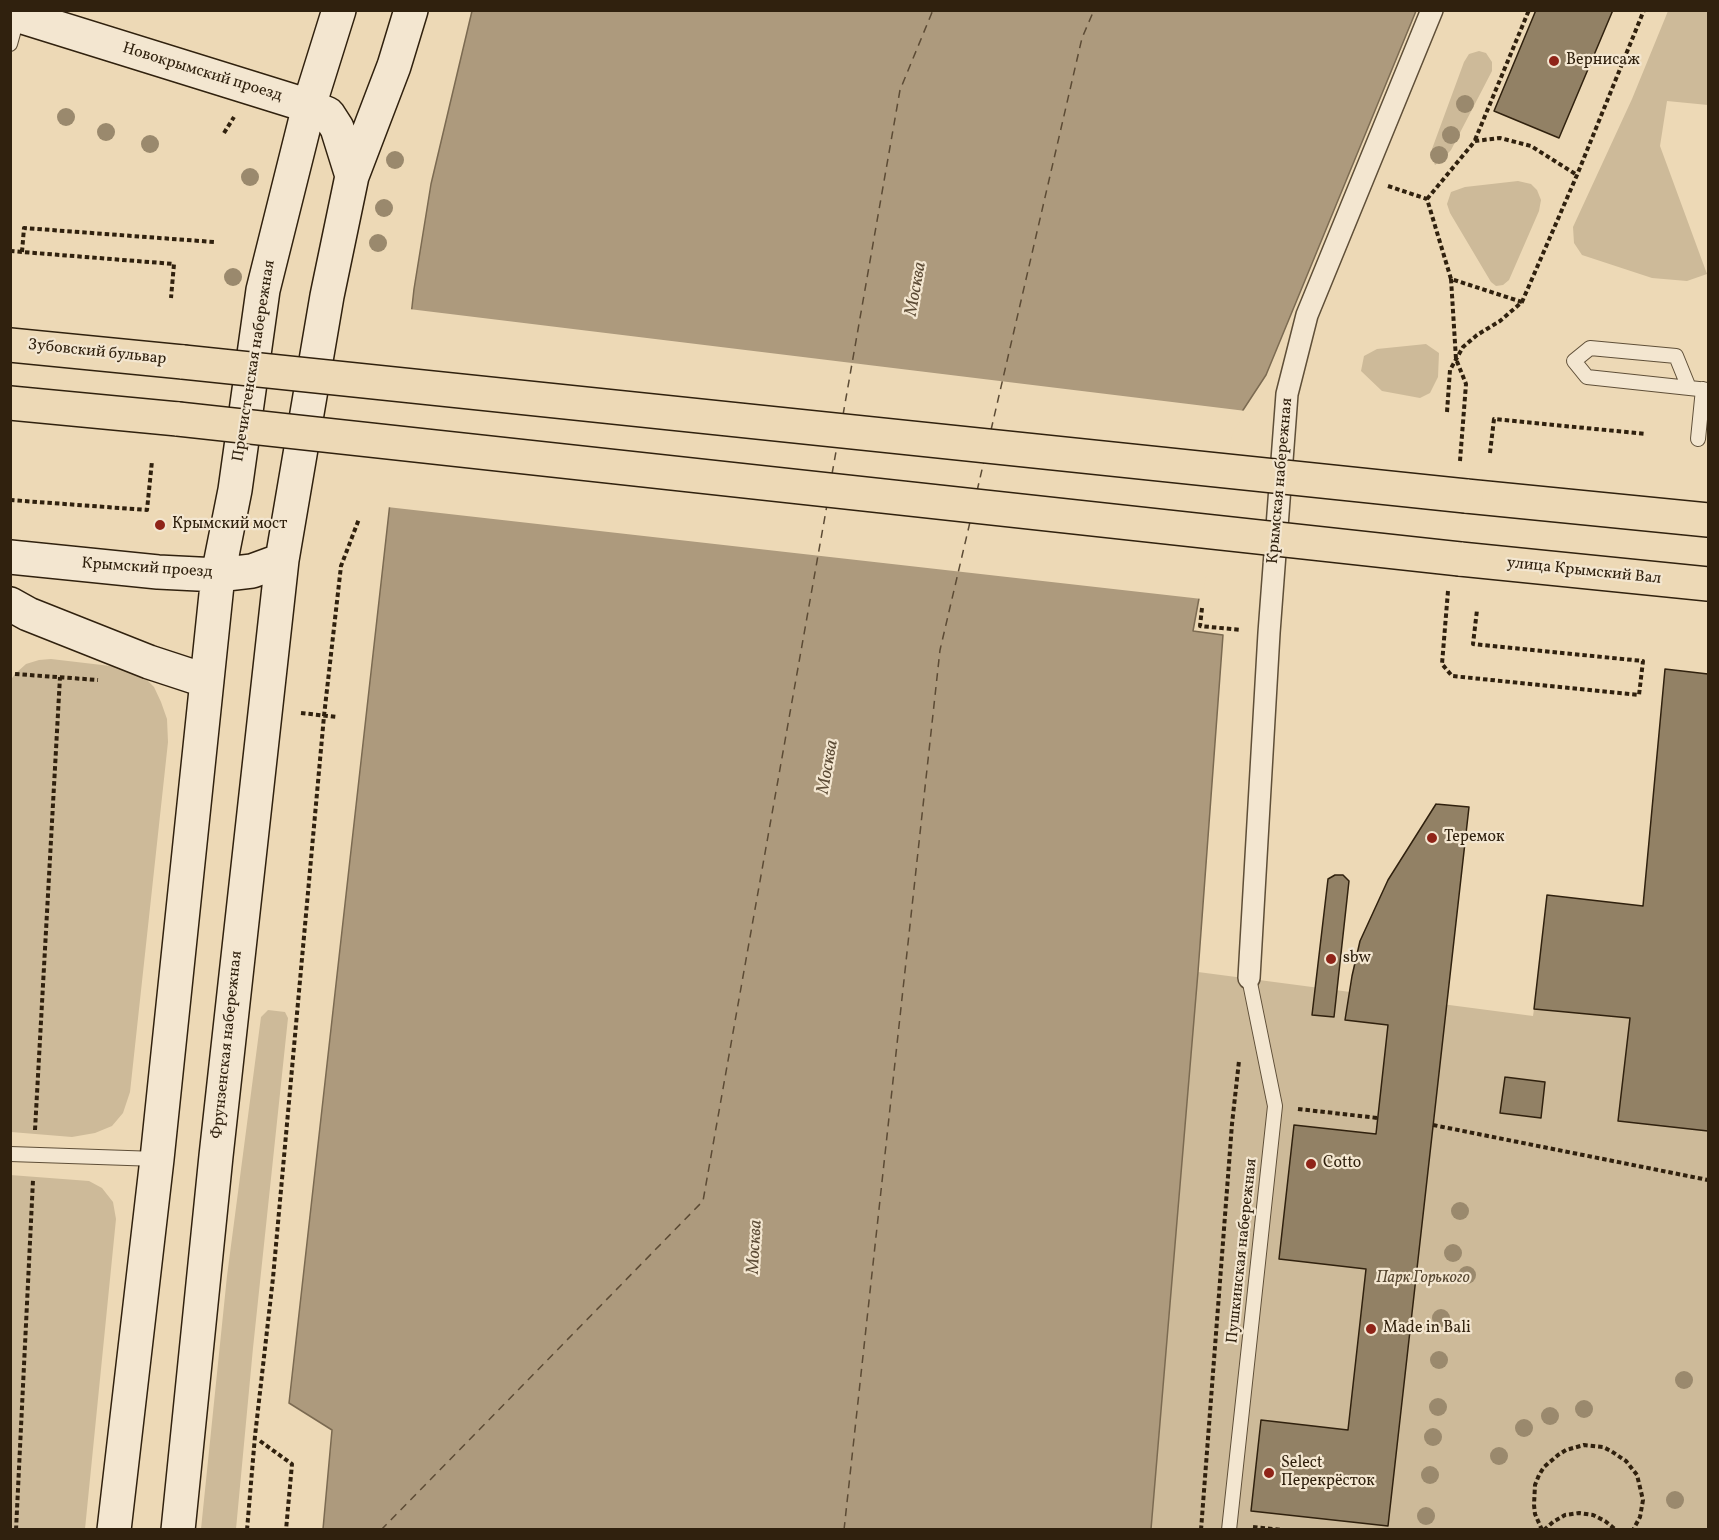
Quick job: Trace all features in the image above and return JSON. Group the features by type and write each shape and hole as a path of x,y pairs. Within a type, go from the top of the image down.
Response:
{"main road":[{"name":"Пречистенская набережная","path":"218,575 235,490 263,290 309,106 339,10"},
{"path":"282,560 327,296 352,176 394,66 411,10"},
{"name":"Новокрымский проезд","path":"13,24 309,106 328,114 337,128 352,176"},
{"name":"Зубовский бульвар","path":"10,345 1708,520"},
{"name":"улица Крымский Вал","path":"10,403 178,419 1460,560 1708,584"},
{"name":"Крымский проезд","path":"10,558 158,572 218,575 252,571 282,560"},
{"name":"Фрунзенская набережная","path":"178,1530 216,1156 282,560"},
{"path":"114,1530 157,1159 218,575"},
{"path":"10,604 28,614 138,658 207,681"}],"street":[{"name":"Крымская набережная","path":"1249,978 1269,633 1287,394 1307,315 1432,10"}],"lane":[{"path":"1698,439 1700,389 1676,356 1590,348 1574,361 1587,377 1700,389"},
{"name":"Пушкинская набережная","path":"1229,1530 1275,1106 1249,978"},
{"path":"10,1154 157,1159"}],"path":[{"path":"1427,199 1475,141 1529,10"},
{"path":"1447,412 1450,370 1463,346 1500,321 1522,302 1644,10"},
{"path":"224,133 238,111"},
{"path":"1475,141 1500,138 1531,146 1577,175"},
{"path":"1385,185 1427,199"},
{"path":"1427,199 1450,279 1456,359 1466,384 1464,414"},
{"path":"22,252 24,228 214,242"},
{"path":"10,251 174,264 171,298"},
{"path":"1450,279 1522,302"},
{"path":"1490,453 1494,419 1646,434"},
{"path":"10,500 147,510 152,461"},
{"path":"247,1530 273,1278 324,716 341,566 359,519"},
{"path":"1202,608 1200,626 1230,629"},
{"path":"1474,678 1639,695 1643,661 1473,644 1477,610"},
{"path":"15,674 100,680"},
{"path":"16,1530 60,677"},
{"path":"301,713 337,717"},
{"path":"1201,1530 1232,1124 1240,1057"},
{"path":"1275,1106 1377,1118"},
{"path":"1433,1125 1708,1180"},
{"path":"260,1441 292,1464 286,1530"},
{"path":"1616,1530 1593,1515 1579,1513 1565,1515 1543,1530 1534,1505 1535,1485 1544,1467 1566,1450 1584,1445 1603,1447 1626,1461 1637,1475 1642,1500 1640,1517 1634,1530"}],"green space":[{"path":"1668,11 1708,11 1708,105 1667,101 1660,146 1707,274 1687,281 1652,278 1582,255 1574,243 1573,227 1632,99"},
{"path":"1479,51 1486,53 1492,62 1492,71 1451,150 1435,165 1432,149 1464,62 1469,54"},
{"path":"1518,181 1531,184 1537,190 1541,200 1539,211 1509,280 1503,285 1496,286 1491,282 1450,213 1447,204 1451,192 1465,187"},
{"path":"1426,344 1439,353 1438,377 1430,393 1420,398 1382,391 1361,371 1364,356 1377,349"},
{"path":"51,659 119,667 136,673 154,687 167,719 168,742 130,1092 123,1113 112,1126 95,1133 72,1137 11,1132 10,681 26,664"},
{"name":"Парк Горького","path":"1198,972 1533,1016 1534,1009 1630,1018 1619,1121 1708,1131 1708,1529 1151,1530"},
{"path":"268,1010 285,1012 288,1018 236,1529 201,1529 227,1276 261,1017"},
{"path":"10,1175 89,1181 102,1188 113,1202 116,1219 85,1529 11,1529"}],"water":[{"name":"Москва","path":"472,11 1416,11 1266,375 1230,430 1193,631 1223,635 1198,972 1151,1529 323,1529 332,1430 289,1403 414,289 431,184"}],"pier":[{"name":"Крымский мост","path":"409,309 1246,411 1233,432 1202,599 387,507"}],"building":[{"name":"Вернисаж","path":"1536,10 1613,10 1559,138 1494,111"},
{"path":"1665,669 1708,674 1708,1131 1618,1121 1630,1018 1534,1009 1547,895 1643,906"},
{"path":"1436,804 1469,807 1388,1526 1251,1511 1261,1420 1348,1430 1366,1269 1279,1259 1294,1125 1376,1134 1388,1025 1345,1020 1352,976 1360,941 1388,880"},
{"path":"1335,875 1343,875 1349,881 1334,1017 1312,1015 1328,879"},
{"path":"1505,1077 1545,1082 1541,1118 1500,1113"}],"ferry route":[{"path":"843,415 900,90 933,10"},
{"path":"991,430 1082,38 1094,10"},
{"path":"832,474 837,446"},
{"path":"977,491 984,461"},
{"path":"381,1530 703,1201 827,505"},
{"path":"844,1530 940,650 970,522"}],"place":[{"name":"Вернисаж","path":"1554,61"},
{"name":"Крымский мост","path":"160,525"},
{"name":"Теремок","path":"1432,838"},
{"name":"sbw","path":"1331,959"},
{"name":"Cotto","path":"1311,1164"},
{"name":"Made in Bali","path":"1371,1329"},
{"name":"Select Перекрёсток","path":"1269,1473"}]}
